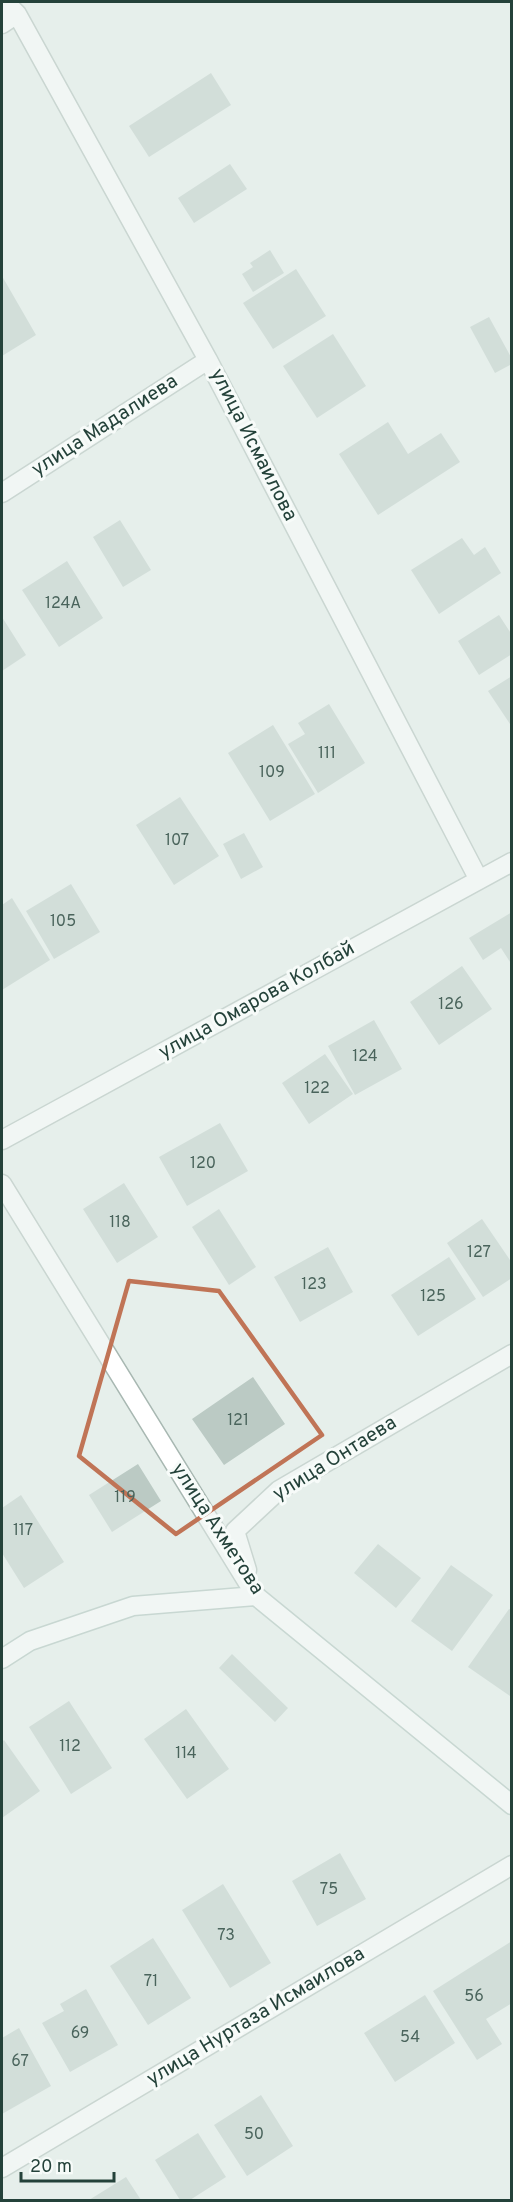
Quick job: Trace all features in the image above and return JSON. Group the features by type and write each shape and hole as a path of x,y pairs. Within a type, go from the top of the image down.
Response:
{"street":[{"name":"улица Исмаилова","path":"8,13 208,360 479,880"},
{"name":"улица Мадалиева","path":"2,493 208,360"},
{"name":"улица Омарова Колбай","path":"2,1140 512,862"},
{"name":"улица Ахметова","path":"2,1184 256,1596 512,1805"},
{"name":"улица Онтаева","path":"256,1596 235,1531 279,1490 512,1354"},
{"path":"2,1659 30,1641 134,1606 256,1596"},
{"name":"улица Нуртаза Исмаилова","path":"2,2169 512,1865"}],"highlighted area":[{"path":"129,1281 219,1291 322,1435 176,1534 79,1456"}],"building":[{"path":"211,73 231,105 149,157 129,126"},
{"path":"230,164 247,189 194,223 178,198"},
{"path":"270,250 284,273 253,292 242,274 253,267 250,263"},
{"path":"296,269 326,316 273,349 243,303"},
{"path":"2,276 36,335 2,356"},
{"path":"489,317 512,359 512,364 495,373 470,327"},
{"path":"333,334 366,386 317,418 283,366"},
{"path":"388,422 408,454 441,433 460,462 378,515 339,454"},
{"path":"120,520 151,570 123,587 93,537"},
{"path":"462,538 474,555 485,547 501,573 439,614 411,570"},
{"path":"67,561 103,618 59,647 22,590"},
{"path":"499,615 512,635 512,654 479,675 458,641"},
{"path":"2,617 26,655 2,671"},
{"path":"512,676 512,727 488,691"},
{"path":"329,704 365,763 318,793 288,744 305,734 298,723"},
{"path":"273,725 315,794 270,821 228,753"},
{"path":"180,797 219,856 174,885 136,825"},
{"path":"244,833 263,867 241,879 223,844"},
{"path":"71,884 100,932 54,959 26,911"},
{"path":"12,898 50,960 2,990 2,905"},
{"path":"512,912 512,965 501,948 483,960 469,938"},
{"path":"462,966 492,1009 439,1045 410,1002"},
{"path":"374,1020 402,1069 355,1095 328,1046"},
{"path":"325,1054 353,1094 309,1124 282,1083"},
{"path":"220,1123 248,1171 187,1206 159,1157"},
{"path":"124,1183 158,1237 117,1263 83,1209"},
{"path":"219,1209 256,1267 229,1285 192,1227"},
{"path":"482,1219 512,1263 512,1278 483,1297 447,1243"},
{"path":"328,1247 353,1292 300,1322 274,1277"},
{"path":"449,1257 476,1299 418,1336 391,1295"},
{"path":"253,1377 285,1424 224,1465 192,1419"},
{"path":"138,1464 161,1501 112,1532 89,1495"},
{"path":"21,1495 64,1562 24,1588 2,1553 2,1508"},
{"path":"378,1544 421,1578 396,1608 354,1573"},
{"path":"451,1565 493,1595 452,1651 411,1621"},
{"path":"509,1609 512,1610 510,1696 468,1667"},
{"path":"232,1654 288,1708 275,1722 219,1668"},
{"path":"69,1701 112,1768 71,1794 29,1727"},
{"path":"186,1709 229,1769 187,1799 144,1739"},
{"path":"4,1740 40,1791 2,1818 2,1742"},
{"path":"340,1853 366,1899 317,1926 292,1881"},
{"path":"223,1884 271,1963 230,1988 182,1910"},
{"path":"153,1938 191,1998 148,2025 110,1966"},
{"path":"512,1941 512,2003 486,2019 502,2044 477,2060 433,1991"},
{"path":"86,1989 118,2045 70,2072 42,2023 64,2011 60,2004"},
{"path":"425,1995 455,2043 395,2082 364,2033"},
{"path":"19,2028 51,2086 2,2114 2,2038"},
{"path":"261,2095 293,2146 247,2176 214,2125"},
{"path":"198,2133 226,2177 190,2200 180,2200 155,2160"},
{"path":"126,2177 141,2200 89,2200"}]}
